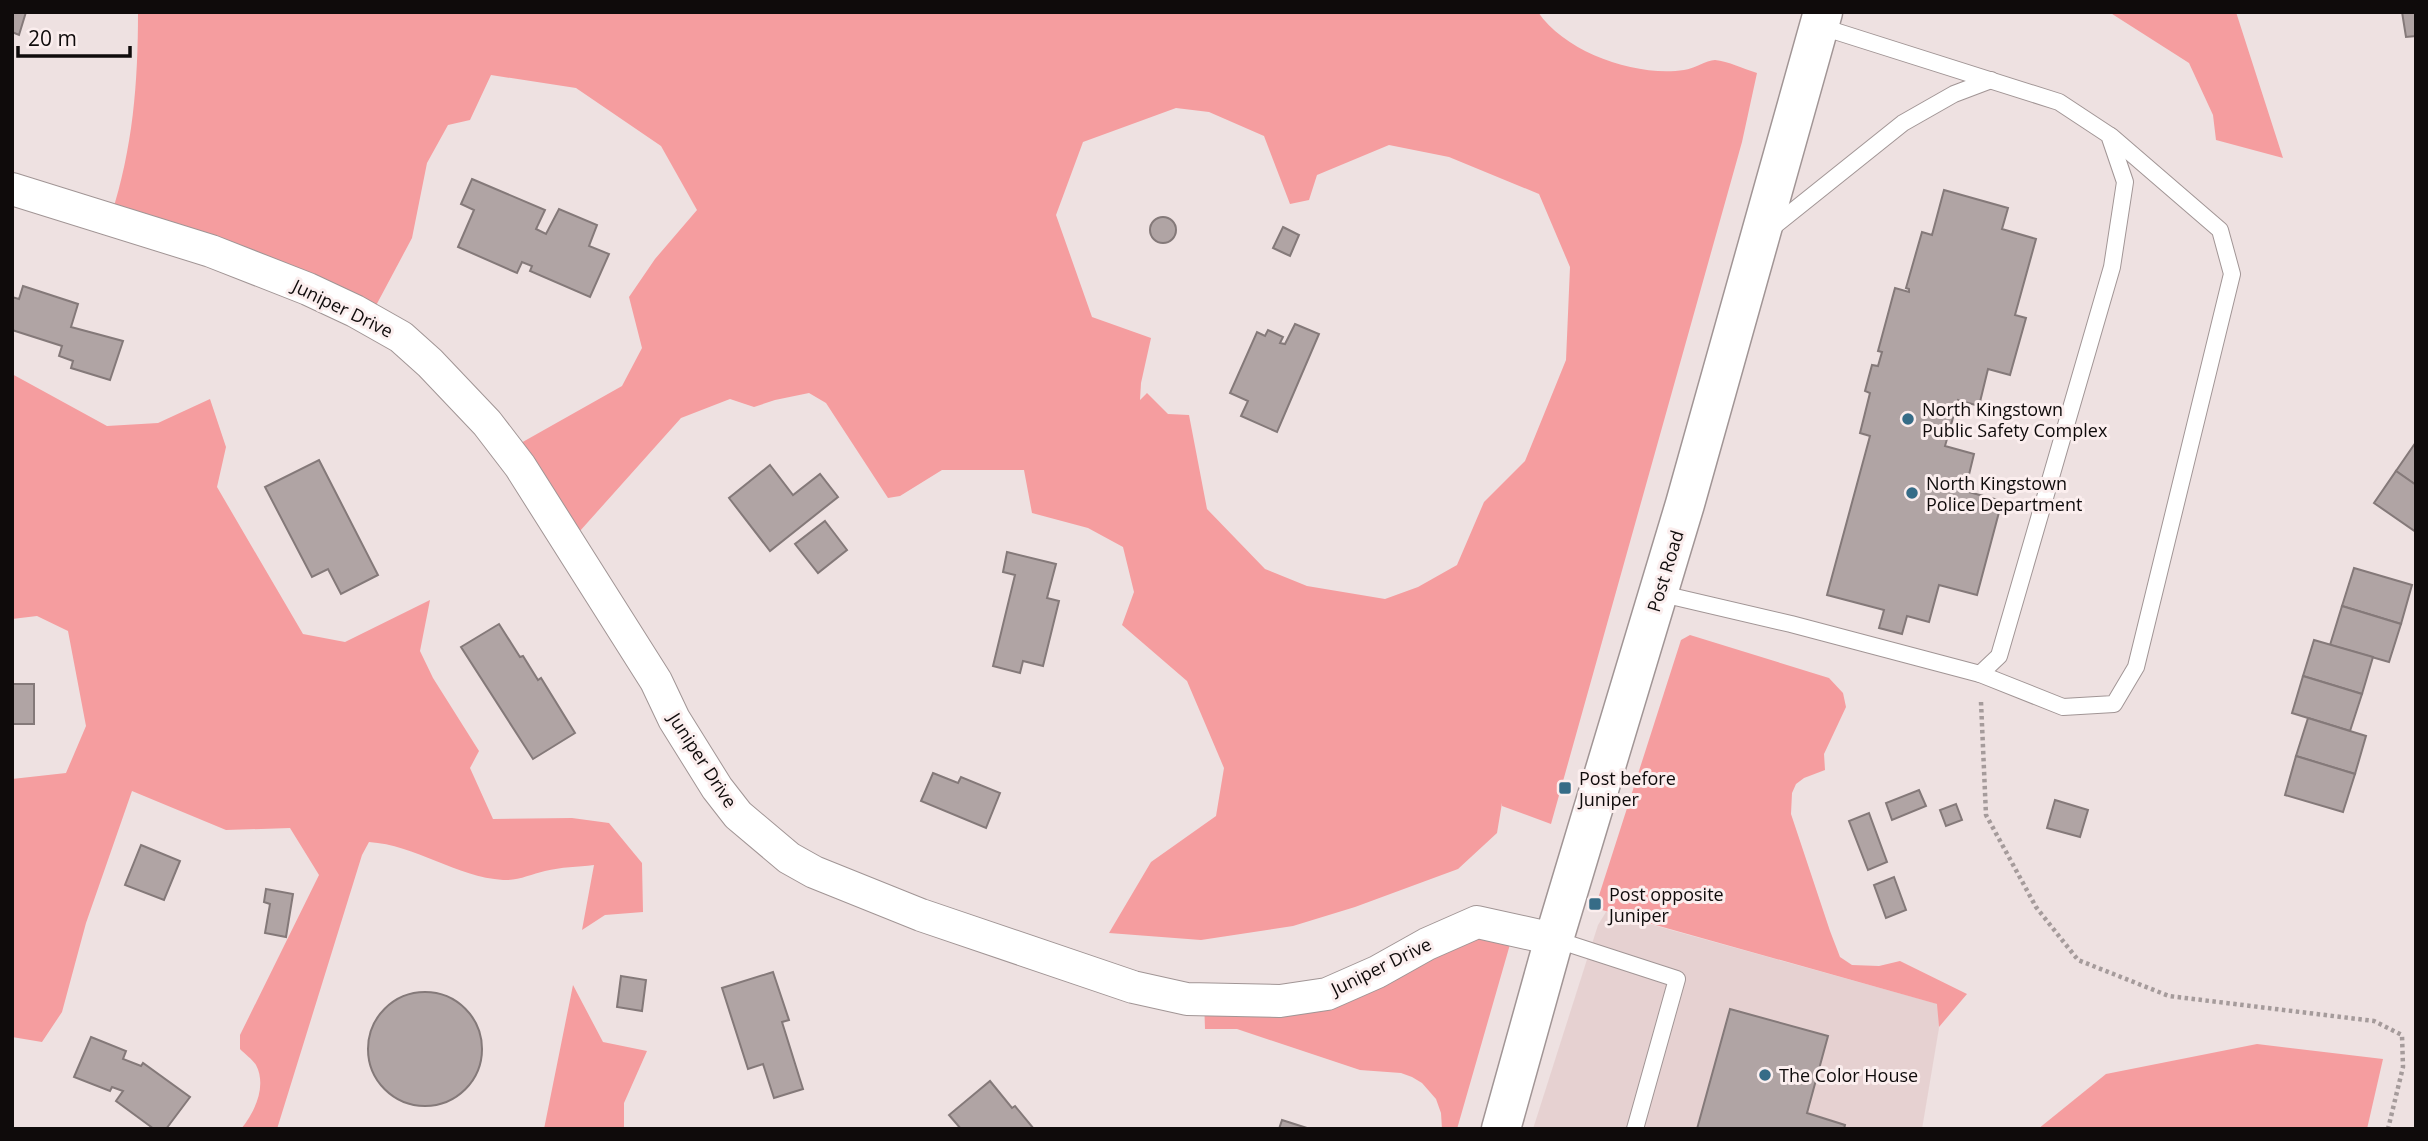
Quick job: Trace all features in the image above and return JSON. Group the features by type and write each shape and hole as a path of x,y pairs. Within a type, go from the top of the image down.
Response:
{"main road":[{"name":"Post Road","path":"1501,1129 1554,939 1685,504 1821,19"}],"street":[{"name":"Juniper Drive","path":"12,189 211,251 308,289 401,337 487,423 520,466 649,670 674,719 717,788 738,815 789,858 814,872 921,915 1133,987 1187,999 1280,1001 1326,994 1478,922 1554,939"}],"lane":[{"path":"1658,593 1791,624 1980,674 2063,707 2115,704 2136,667 2232,274 2220,230 2109,135 2059,102 1821,19"},
{"path":"1759,237 1903,123 1954,94 1991,80"},
{"path":"1980,674 1999,656 2112,267 2125,182 2109,135"},
{"path":"1554,939 1677,979 1635,1129"}],"path":[{"path":"1980,674 1986,815 2036,907 2078,961 2169,996 2374,1021 2402,1035 2403,1067 2388,1129"}],"shaded area":[{"path":"138,12 1538,12 1550,27 1566,39 1584,50 1624,66 1665,71 1688,69 1715,60 1757,73 1742,142 1551,824 1502,806 1502,803 1497,833 1458,869 1355,907 1293,926 1201,940 1109,933 1151,862 1216,816 1224,768 1187,681 1122,625 1134,592 1123,547 1088,528 1032,513 1024,470 942,470 900,496 888,498 826,403 809,393 754,407 730,399 681,418 571,541 512,448 622,386 642,348 629,297 655,259 697,210 661,146 576,88 491,75 470,120 448,125 427,163 412,238 372,313 111,216 129,140","holes":["1176,108 1209,112 1264,136 1290,204 1309,200 1317,175 1389,145 1449,157 1539,194 1570,267 1566,360 1525,461 1484,502 1457,565 1418,587 1385,599 1307,586 1265,569 1207,509 1189,415 1168,414 1147,393 1140,400 1151,338 1092,317 1056,215 1083,142"]},
{"path":"2109,12 2236,12 2283,158 2216,140 2213,115 2189,63"},
{"path":"12,374 107,426 158,423 210,399 226,447 217,487 303,634 345,642 430,600 420,651 433,678 479,751 470,768 493,819 572,818 609,823 642,863 643,912 605,915 582,930 594,865 503,880 469,873 386,844 369,842 362,855 277,1129 241,1129 255,1107 260,1081 256,1065 240,1049 240,1035 319,875 290,828 226,830 132,791 86,923 62,1012 42,1042 12,1037 12,779 66,773 86,726 68,631 37,616 12,619"},
{"path":"1690,635 1829,678 1843,693 1846,707 1824,754 1825,770 1796,784 1792,793 1791,814 1840,957 1852,965 1879,966 1900,961 1967,994 1939,1027 1937,1004 1595,908 1681,640"},
{"path":"1606,912 1938,1004 1939,1028 1922,1129 1533,1129 1598,925"},
{"path":"1517,920 1457,1129 1442,1129 1441,1113 1436,1099 1422,1083 1412,1077 1401,1073 1360,1070 1237,1029 1205,1029 1204,998 1312,993"},
{"path":"573,985 603,1042 647,1051 624,1103 624,1129 544,1129"},
{"path":"2257,1044 2383,1059 2367,1129 2038,1129 2106,1074"}],"building":[{"path":"12,12 26,12 19,35 12,32"},
{"path":"2402,12 2416,12 2416,36 2406,37"},
{"path":"472,179 545,210 536,229 546,234 559,209 597,225 589,246 609,254 590,297 530,271 532,266 522,262 517,273 458,247 474,210 461,204"},
{"name":"North Kingstown Public Safety Complex","path":"1944,190 2008,208 2002,229 2036,239 2015,315 2026,318 2010,375 1988,369 1979,406 1958,400 1945,446 1974,454 1965,491 2002,501 1977,595 1939,585 1929,622 1907,616 1902,634 1879,628 1884,610 1827,595 1870,436 1860,433 1870,393 1865,391 1872,365 1878,366 1882,352 1878,351 1895,288 1909,292 1906,288 1922,232 1932,235"},
{"path":"1163,217 1172,221 1176,230 1172,239 1163,243 1154,239 1150,230 1154,221"},
{"path":"1283,227 1299,235 1290,256 1273,248"},
{"path":"23,286 78,304 71,327 123,341 110,380 71,368 73,361 59,356 62,346 12,330 12,297 19,299"},
{"path":"1295,324 1319,334 1277,432 1241,416 1248,401 1230,393 1257,332 1265,336 1268,330 1283,337 1280,343 1285,344"},
{"path":"2416,442 2416,485 2396,471"},
{"path":"319,460 378,575 341,594 328,569 312,577 265,487"},
{"path":"770,465 793,495 820,474 838,497 770,551 729,498"},
{"path":"2396,471 2416,485 2416,532 2374,503"},
{"path":"825,521 847,550 818,573 795,544"},
{"path":"1007,552 1056,564 1047,598 1059,601 1043,666 1023,661 1020,673 993,666 1015,575 1003,572"},
{"path":"2354,568 2412,585 2401,624 2342,606"},
{"path":"2342,606 2401,624 2389,662 2330,645"},
{"path":"499,624 520,657 523,656 538,680 541,678 575,733 533,759 461,647"},
{"path":"2314,640 2373,657 2362,694 2303,676"},
{"path":"2303,676 2362,694 2350,731 2292,713"},
{"path":"12,684 34,684 34,724 12,724"},
{"path":"2308,718 2366,736 2355,774 2296,756"},
{"path":"2296,756 2355,774 2343,812 2285,795"},
{"path":"933,773 958,783 961,777 1000,793 986,828 921,801"},
{"path":"1919,790 1926,806 1892,820 1886,803"},
{"path":"2055,800 2088,810 2080,837 2047,828"},
{"path":"1956,804 1962,820 1946,826 1940,810"},
{"path":"1869,813 1887,862 1868,870 1849,821"},
{"path":"141,845 180,861 164,900 125,885"},
{"path":"1894,877 1906,910 1886,918 1874,885"},
{"path":"266,889 293,894 286,937 265,933 270,904 264,902"},
{"path":"773,972 789,1020 782,1022 803,1089 774,1098 763,1064 748,1069 722,988"},
{"path":"621,976 646,980 642,1011 617,1007"},
{"path":"425,992 447,996 465,1009 478,1027 482,1049 478,1071 465,1089 447,1102 425,1106 403,1102 385,1089 372,1071 368,1049 372,1027 385,1009 403,996"},
{"name":"The Color House","path":"1730,1009 1828,1036 1807,1113 1845,1125 1844,1129 1697,1129"},
{"path":"91,1037 126,1051 123,1059 141,1066 143,1063 190,1097 166,1129 154,1129 116,1101 123,1091 112,1087 110,1091 74,1077"},
{"path":"990,1081 1034,1129 961,1129 949,1115"},
{"path":"1282,1120 1310,1129 1279,1129"}],"place":[{"name":"North Kingstown Public Safety Complex","path":"1908,419"},
{"name":"North Kingstown Police Department","path":"1912,493"},
{"name":"Post before Juniper","path":"1565,788"},
{"name":"Post opposite Juniper","path":"1595,904"},
{"name":"The Color House","path":"1765,1075"}]}
